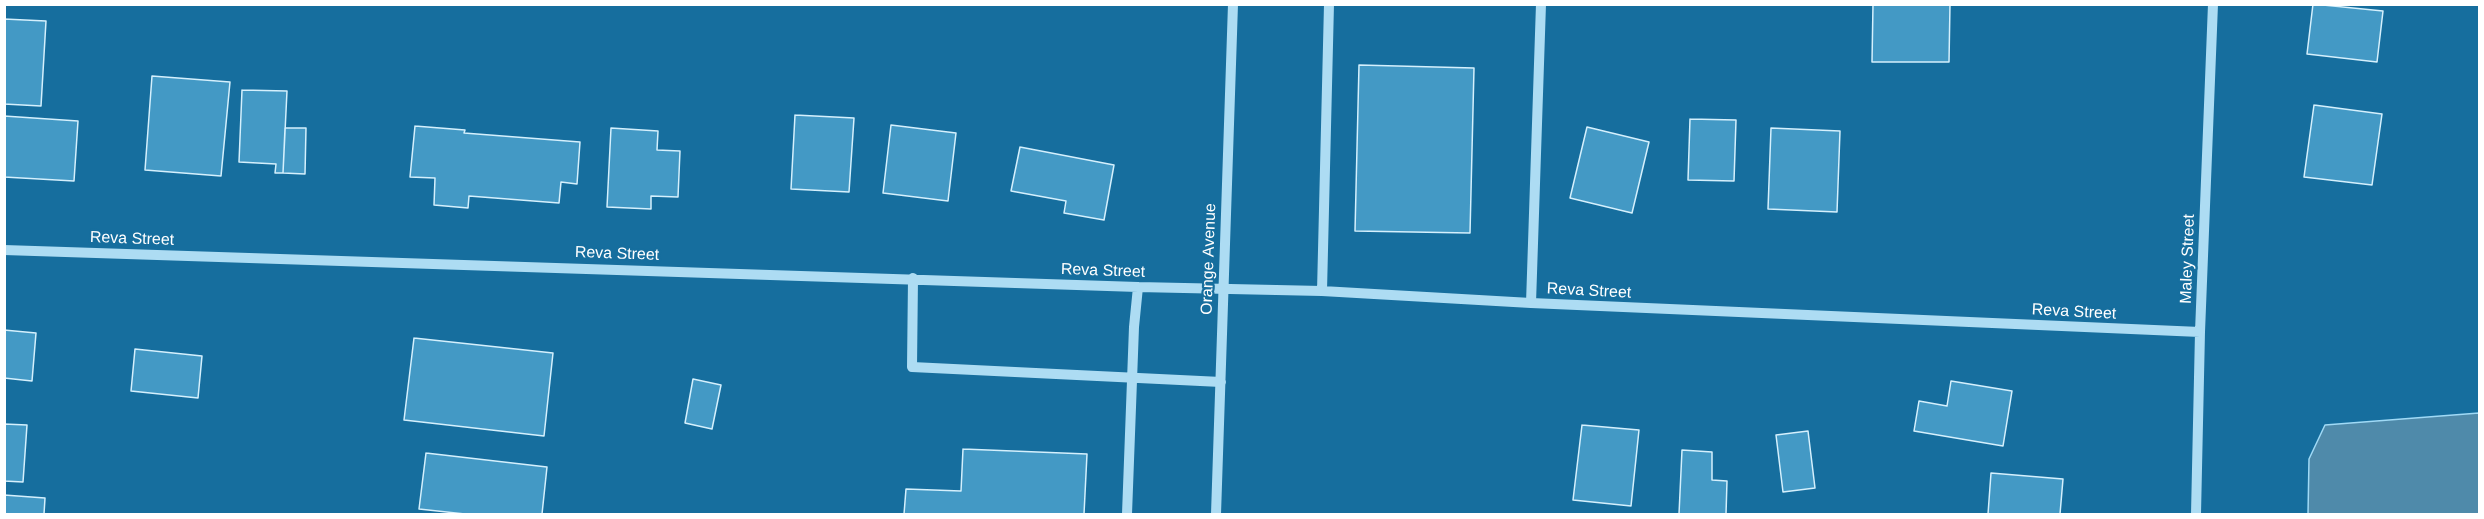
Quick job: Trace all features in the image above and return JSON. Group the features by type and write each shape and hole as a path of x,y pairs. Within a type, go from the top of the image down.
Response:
{"street":[{"name":"Orange Avenue","path":"1216,514 1233,4"},
{"path":"1322,291 1329,4"},
{"path":"1531,303 1541,4"},
{"name":"Maley Street","path":"2196,514 2200,333 2213,4"},
{"name":"Reva Street","path":"4,250 1322,291 1531,303 2200,333"},
{"path":"913,278 912,368 1221,382"},
{"path":"1127,514 1131,379 1138,287"}],"water":[{"path":"2479,413 2479,514 2308,514 2309,459 2325,425"}],"building":[{"path":"1873,4 1950,4 1949,62 1872,62"},
{"path":"2313,4 2383,11 2377,62 2307,54"},
{"path":"4,19 46,21 41,106 4,104"},
{"path":"1359,65 1474,68 1470,233 1355,231"},
{"path":"152,76 230,82 221,176 145,170"},
{"path":"242,90 287,91 283,173 275,173 276,164 239,162"},
{"path":"2314,105 2382,114 2372,185 2304,177"},
{"path":"795,115 854,118 849,192 791,189"},
{"path":"4,116 78,121 74,181 4,177"},
{"path":"1690,119 1736,120 1734,181 1688,180"},
{"path":"891,125 956,133 948,201 883,193"},
{"path":"415,126 465,130 464,133 580,142 577,184 561,182 559,203 469,196 468,208 434,205 435,178 410,177"},
{"path":"1587,127 1649,142 1632,213 1570,198"},
{"path":"285,128 306,128 305,174 283,173"},
{"path":"611,128 658,131 657,150 680,151 678,197 651,196 651,209 607,207"},
{"path":"1771,128 1840,131 1837,212 1768,209"},
{"path":"1020,147 1114,165 1104,220 1064,213 1066,201 1011,191"},
{"path":"4,330 36,333 32,381 4,378"},
{"path":"414,338 553,353 544,436 404,420"},
{"path":"135,349 202,356 198,398 131,391"},
{"path":"693,379 721,385 712,429 685,423"},
{"path":"1951,381 2012,391 2003,446 1914,431 1919,401 1947,406"},
{"path":"4,424 27,425 23,482 4,481"},
{"path":"1582,425 1639,430 1631,506 1573,500"},
{"path":"1808,431 1815,488 1783,492 1776,435"},
{"path":"963,449 1087,454 1084,514 904,514 906,489 961,491"},
{"path":"1682,450 1712,452 1712,480 1727,481 1726,514 1679,514"},
{"path":"426,453 547,467 542,514 465,514 419,509"},
{"path":"1991,473 2063,479 2060,514 1988,514"},
{"path":"4,495 45,498 44,514 4,514"}]}
